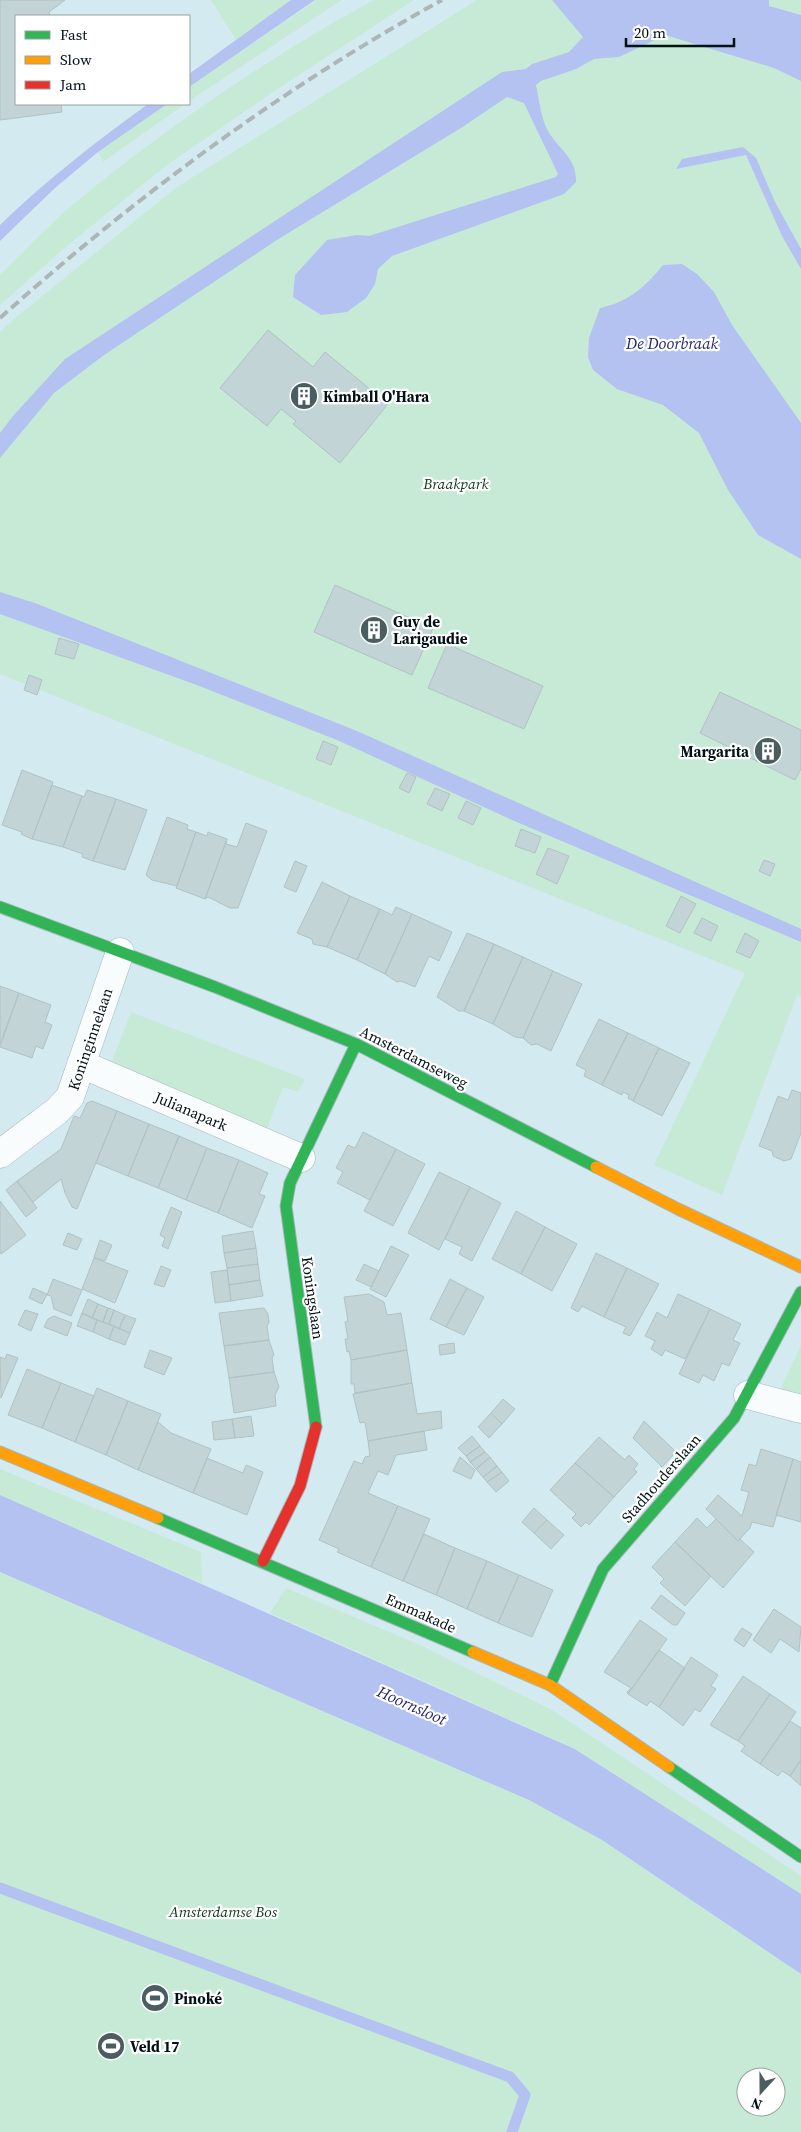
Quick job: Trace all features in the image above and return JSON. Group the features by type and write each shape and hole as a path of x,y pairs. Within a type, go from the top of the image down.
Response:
{"street":[{"name":"Amsterdamseweg","path":"0,907 356,1044 678,1209 801,1267"},
{"name":"Koninginnelaan","path":"0,1154 64,1104 70,1097 120,952"},
{"name":"Koningslaan","path":"263,1561 300,1486 316,1429 287,1224 286,1206 290,1183 300,1158 356,1044"},
{"name":"Julianapark","path":"81,1064 300,1158"},
{"name":"Stadhouderslaan","path":"550,1686 603,1569 734,1418 801,1292"},
{"path":"748,1394 801,1410"},
{"name":"Emmakade","path":"0,1452 263,1561 550,1686 801,1857"}],"green space":[{"path":"211,0 291,0 236,40"},
{"path":"317,0 342,0 190,100 190,85"},
{"path":"374,0 414,0 276,90 167,165 68,245 0,305 0,275 50,225 82,197 151,143 223,92 299,43"},
{"name":"Braakpark","path":"477,0 801,0 801,996 797,995 722,1195 654,1165 745,973 0,674 0,332 177,187"},
{"path":"163,105 184,105 103,162 98,152"},
{"path":"131,1012 305,1079 298,1092 283,1087 265,1134 110,1066"},
{"path":"801,1345 801,1399 779,1392"},
{"path":"0,1469 201,1552 202,1583 0,1495"},
{"name":"Amsterdamse Bos","path":"0,1572 529,1800 602,1840 801,1974 801,2132 0,2132"},
{"path":"286,1588 420,1645 552,1710 801,1876 801,1894 576,1749 402,1671 410,1658 401,1671 270,1613"}],"water":[{"path":"291,0 315,0 190,86 190,73"},
{"path":"552,0 769,0 769,6 801,15 801,81 774,68 665,35 619,57 594,59 576,69 541,81 536,85 546,126 552,138 570,160 576,174 576,182 564,194 392,256 378,269 375,284 366,298 347,312 321,315 293,297 295,275 327,240 357,235 369,236 556,177 558,174 524,103 507,97 461,128 280,238 104,355 54,393 0,458 0,433 65,359 502,72 526,69 532,64 569,52 583,37"},
{"path":"147,105 166,105 98,152 55,188 0,241 0,225 17,208"},
{"path":"743,147 756,158 775,202 801,249 801,269 782,236 746,155 676,169 682,159"},
{"name":"De Doorbraak","path":"682,264 697,274 714,292 732,325 801,423 801,559 758,535 728,490 699,433 663,405 617,389 593,370 588,357 589,338 600,308 628,298 643,287 663,265"},
{"path":"0,592 35,603 357,731 801,929 801,942 512,820 337,740 194,684 0,614"},
{"name":"Hoornsloot","path":"0,1495 575,1749 801,1894 801,1974 602,1840 529,1800 0,1572"}],"building":[{"path":"0,0 65,0 49,12 50,15 15,15 15,105 61,105 62,112 0,120"},
{"name":"Kimball O'Hara","path":"268,330 313,367 325,352 388,404 340,463 293,424 296,421 281,409 267,426 220,388"},
{"name":"Guy de Larigaudie","path":"335,585 433,628 412,675 314,632"},
{"path":"59,638 79,644 74,659 55,654"},
{"path":"447,644 543,686 524,729 428,688"},
{"path":"29,675 42,680 37,695 24,690"},
{"name":"Margarita","path":"720,692 801,730 801,769 795,780 700,733"},
{"path":"323,741 338,747 331,765 316,759"},
{"path":"22,770 53,782 32,839 21,834 22,832 2,825"},
{"path":"407,773 416,777 409,793 399,788"},
{"path":"52,785 82,796 63,847 32,839"},
{"path":"435,788 450,794 442,811 427,804"},
{"path":"87,790 116,799 93,861 82,857 83,854 63,847 82,796 84,797"},
{"path":"116,799 147,810 125,870 93,861"},
{"path":"466,801 481,808 473,825 458,818"},
{"path":"167,817 188,825 187,829 196,832 177,886 152,880 146,875"},
{"path":"246,823 267,831 238,908 230,908 208,897 205,899 227,839 226,844 237,847"},
{"path":"521,829 541,837 535,853 515,846"},
{"path":"196,832 207,836 208,832 227,839 205,899 176,888"},
{"path":"548,848 569,856 557,884 536,874"},
{"path":"764,860 775,864 770,876 759,871"},
{"path":"295,861 307,866 296,892 284,887"},
{"path":"322,882 350,896 327,947 313,944 312,939 297,933"},
{"path":"350,896 380,909 357,960 327,947"},
{"path":"681,896 696,904 680,933 666,926"},
{"path":"396,907 412,914 385,974 357,960 380,909 392,915"},
{"path":"412,914 452,932 439,961 429,956 415,987 401,981 397,982 385,974"},
{"path":"702,918 718,926 711,941 694,933"},
{"path":"467,933 494,944 464,1011 459,1011 437,997"},
{"path":"745,933 759,941 750,958 736,952"},
{"path":"494,944 523,957 493,1024 464,1011"},
{"path":"523,957 553,971 523,1038 515,1037 493,1024"},
{"path":"553,971 582,984 551,1051 537,1044 531,1045 523,1038"},
{"path":"0,986 19,993 0,1044"},
{"path":"19,993 51,1005 45,1022 52,1025 43,1049 36,1046 32,1058 0,1047"},
{"path":"599,1019 628,1033 602,1085 584,1076 586,1070 576,1065"},
{"path":"628,1033 659,1048 633,1101 628,1098 629,1095 623,1092 622,1095 602,1085"},
{"path":"659,1048 690,1063 662,1116 633,1101"},
{"path":"792,1090 801,1093 801,1133 791,1159 784,1161 773,1156 772,1151 759,1146 778,1096 788,1100"},
{"path":"92,1101 117,1111 77,1209 72,1207 61,1179 33,1202 17,1181 61,1149 74,1116 80,1118 87,1103"},
{"path":"117,1111 149,1124 128,1176 96,1163"},
{"path":"149,1124 179,1136 158,1188 128,1176"},
{"path":"363,1132 396,1149 370,1200 337,1183 343,1172 336,1168 348,1145 355,1148"},
{"path":"179,1136 207,1148 186,1200 158,1188"},
{"path":"207,1148 239,1160 218,1213 186,1200"},
{"path":"396,1149 425,1164 393,1226 364,1211"},
{"path":"239,1160 268,1173 259,1194 265,1196 252,1228 218,1213"},
{"path":"439,1172 470,1187 439,1250 408,1233"},
{"path":"17,1181 37,1208 26,1217 6,1190"},
{"path":"470,1187 501,1203 472,1261 459,1254 462,1247 445,1239"},
{"path":"0,1201 26,1235 1,1254 0,1252"},
{"path":"171,1207 182,1212 168,1249 162,1246 165,1238 160,1235"},
{"path":"516,1211 545,1227 521,1274 492,1259"},
{"path":"545,1227 577,1244 552,1291 521,1274"},
{"path":"253,1231 256,1248 224,1253 222,1236"},
{"path":"68,1233 82,1239 77,1250 63,1245"},
{"path":"100,1240 112,1245 105,1261 94,1257"},
{"path":"391,1246 409,1255 386,1297 370,1289"},
{"path":"256,1248 258,1264 227,1268 224,1253"},
{"path":"596,1253 627,1268 604,1317 582,1306 578,1312 571,1308"},
{"path":"94,1258 128,1271 115,1303 82,1289"},
{"path":"258,1264 260,1280 229,1285 227,1268"},
{"path":"364,1264 379,1271 371,1287 356,1280"},
{"path":"161,1266 171,1270 164,1287 154,1284"},
{"path":"627,1268 659,1284 630,1336 623,1333 626,1327 604,1317"},
{"path":"227,1270 231,1301 215,1303 211,1272"},
{"path":"53,1279 82,1290 71,1316 54,1309 51,1296 47,1295"},
{"path":"450,1279 467,1288 446,1327 430,1319"},
{"path":"260,1280 263,1296 231,1301 229,1285"},
{"path":"33,1288 47,1294 42,1304 29,1298"},
{"path":"467,1288 484,1297 464,1335 446,1327"},
{"path":"369,1294 384,1302 387,1315 401,1313 407,1350 351,1360 349,1351 347,1352 345,1339 348,1339 345,1322 348,1321 344,1297"},
{"path":"678,1294 710,1309 685,1359 665,1350 662,1356 651,1349 655,1341 645,1336 657,1312 667,1318"},
{"path":"88,1299 98,1304 92,1318 82,1313"},
{"path":"98,1304 108,1308 103,1322 92,1318"},
{"path":"108,1308 114,1310 109,1324 103,1322"},
{"path":"264,1308 268,1314 269,1340 224,1346 219,1313"},
{"path":"710,1309 741,1324 733,1340 740,1343 729,1366 722,1363 714,1381 703,1375 699,1383 679,1374"},
{"path":"25,1310 38,1314 31,1331 18,1325"},
{"path":"114,1310 125,1315 119,1329 109,1324"},
{"path":"82,1313 97,1320 93,1332 77,1326"},
{"path":"125,1315 136,1319 130,1333 119,1329"},
{"path":"54,1316 72,1323 67,1336 44,1327 48,1319"},
{"path":"97,1320 114,1326 109,1339 93,1332"},
{"path":"114,1326 130,1333 125,1345 109,1339"},
{"path":"269,1340 274,1355 272,1358 274,1372 229,1378 224,1346"},
{"path":"454,1343 455,1353 440,1355 439,1345"},
{"path":"150,1350 172,1358 164,1375 144,1367"},
{"path":"407,1350 412,1383 355,1393 354,1384 351,1384 351,1360"},
{"path":"7,1354 18,1358 1,1398 0,1357 5,1359"},
{"path":"27,1369 61,1383 42,1428 8,1415"},
{"path":"274,1372 279,1387 275,1395 276,1406 234,1413 229,1378"},
{"path":"61,1383 94,1396 75,1442 42,1428"},
{"path":"412,1383 417,1414 441,1411 442,1428 368,1441 365,1422 360,1423 353,1394"},
{"path":"97,1388 128,1401 106,1455 75,1442"},
{"path":"503,1399 515,1409 502,1424 491,1413"},
{"path":"128,1401 161,1414 138,1470 106,1455"},
{"path":"491,1413 502,1424 489,1438 478,1427"},
{"path":"251,1416 254,1436 235,1438 232,1419"},
{"path":"232,1419 235,1438 214,1440 212,1422"},
{"path":"644,1421 676,1452 662,1467 633,1438"},
{"path":"158,1422 171,1433 211,1449 193,1493 138,1470"},
{"path":"424,1431 427,1450 396,1455 388,1475 378,1471 368,1493 398,1506 371,1567 337,1552 339,1549 319,1540 354,1461 362,1464 365,1457 370,1456 368,1441"},
{"path":"472,1436 480,1446 466,1456 458,1448"},
{"path":"599,1437 625,1460 629,1455 638,1464 634,1469 637,1472 614,1497 575,1463"},
{"path":"480,1446 485,1452 470,1462 466,1456"},
{"path":"761,1449 793,1459 773,1527 752,1522 750,1528 738,1541 706,1509 718,1495 742,1516 749,1492 741,1490 749,1464 756,1466"},
{"path":"485,1452 490,1457 476,1469 470,1462"},
{"path":"460,1457 475,1470 471,1479 453,1471"},
{"path":"490,1457 497,1466 483,1477 476,1469"},
{"path":"207,1458 243,1473 246,1465 263,1472 247,1515 193,1493"},
{"path":"793,1459 801,1462 801,1522 776,1515"},
{"path":"575,1463 614,1497 589,1525 586,1522 581,1527 572,1518 576,1514 550,1490"},
{"path":"497,1466 502,1472 487,1482 483,1477"},
{"path":"502,1472 509,1481 496,1492 487,1482"},
{"path":"398,1506 430,1519 403,1581 371,1567"},
{"path":"534,1508 547,1520 534,1533 522,1522"},
{"path":"697,1518 707,1528 716,1519 738,1541 740,1539 754,1552 723,1588 675,1542"},
{"path":"547,1520 564,1535 551,1549 534,1533"},
{"path":"424,1534 455,1548 436,1595 403,1581"},
{"path":"675,1542 711,1576 685,1606 660,1583 664,1579 652,1567"},
{"path":"455,1548 487,1561 467,1609 436,1595"},
{"path":"487,1561 519,1575 498,1623 467,1609"},
{"path":"519,1575 553,1590 532,1637 498,1623"},
{"path":"661,1595 685,1613 677,1625 673,1625 651,1608"},
{"path":"774,1609 801,1627 799,1652 780,1639 771,1653 753,1640"},
{"path":"640,1620 667,1639 628,1694 627,1692 631,1688 604,1672"},
{"path":"742,1628 752,1634 744,1647 734,1640"},
{"path":"659,1650 685,1668 659,1707 650,1701 647,1706 628,1694"},
{"path":"691,1657 718,1675 711,1686 716,1689 700,1712 695,1709 683,1726 659,1707"},
{"path":"743,1676 770,1694 738,1741 710,1725"},
{"path":"770,1694 796,1712 760,1764 741,1751 745,1746 738,1741"},
{"path":"790,1721 801,1728 801,1760 790,1776 782,1771 778,1776 760,1764"},
{"path":"801,1760 801,1786 790,1776"}],"waterway":[{"path":"0,1888 510,2077 525,2095 512,2132"}],"railway":[{"path":"0,318 51,273 157,187 267,107 324,70 442,0"}],"traffic: fast":[{"path":"0,907 215,987 356,1044 596,1167"},
{"path":"316,1427 286,1206 290,1183 356,1044"},
{"path":"550,1685 603,1569 734,1418 801,1292"},
{"path":"158,1518 473,1652"},
{"path":"669,1767 801,1857"}],"traffic: slow":[{"path":"596,1167 678,1209 801,1267"},
{"path":"0,1452 158,1518"},
{"path":"473,1652 550,1685 669,1767"}],"traffic: jam":[{"path":"263,1561 300,1486 316,1427"}],"place":[{"name":"Kimball O'Hara","path":"304,396"},
{"name":"Guy de Larigaudie","path":"374,630"},
{"name":"Margarita","path":"768,751"},
{"name":"Pinoké","path":"155,1998"},
{"name":"Veld 17","path":"111,2046"}]}
